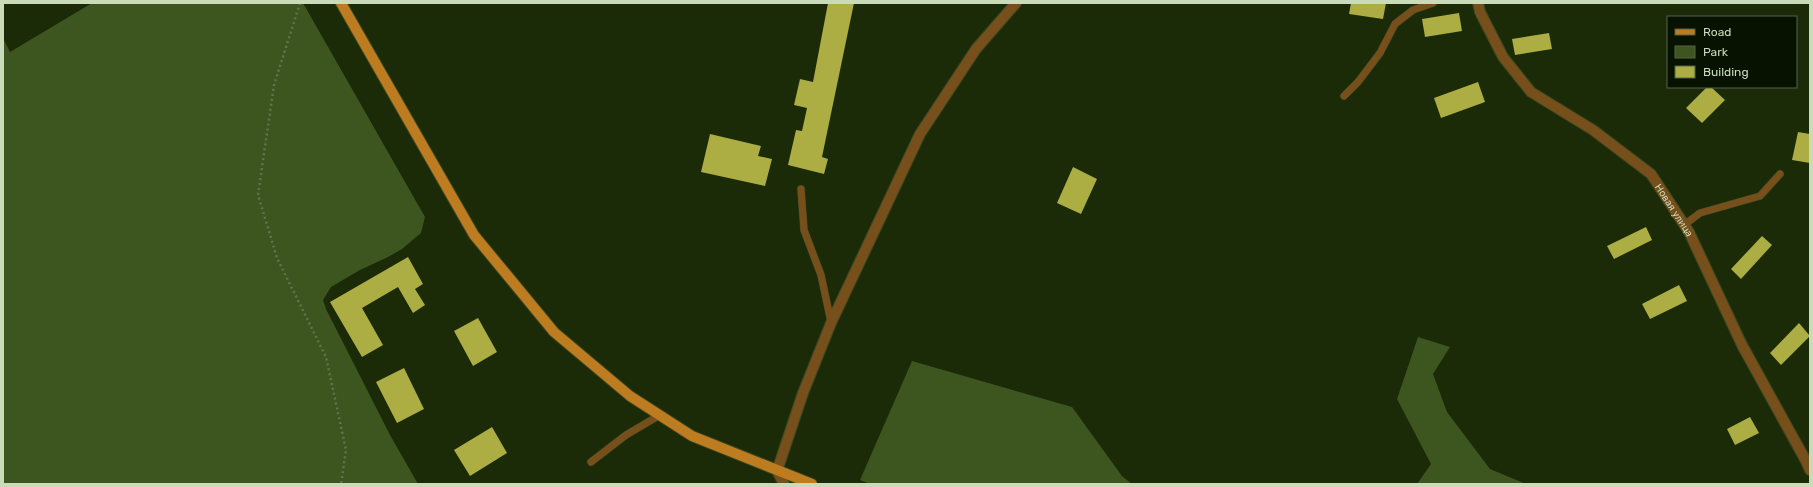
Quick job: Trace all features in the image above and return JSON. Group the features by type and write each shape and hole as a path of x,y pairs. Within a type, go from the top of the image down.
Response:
{"main road":[{"path":"341,3 474,235 554,332 630,396 692,436 812,484"}],"street":[{"path":"784,484 777,471 803,393 831,323 920,134 976,49 1016,3"},
{"name":"Новая улица","path":"1478,3 1480,12 1503,57 1531,92 1593,130 1651,174 1684,225 1742,345 1809,465"}],"lane":[{"path":"1344,96 1358,82 1380,53 1395,24 1413,10 1433,3"},
{"path":"1684,225 1700,213 1760,196 1780,174"},
{"path":"801,189 804,230 821,275 831,323"},
{"path":"591,462 626,435 660,415"},
{"path":"777,471 778,484"}],"path":[{"path":"300,3 274,85 258,195 277,258 326,357 346,450 341,484"}],"green space":[{"path":"92,3 303,3 425,217 421,233 402,249 360,270 331,287 323,300 326,309 390,435 418,484 3,484 3,38 10,52"},
{"path":"1418,337 1450,347 1433,374 1447,412 1490,469 1526,484 1417,484 1431,464 1397,399"},
{"path":"912,361 1072,407 1122,476 1132,484 870,484 860,480"}],"building":[{"path":"828,3 854,3 822,157 828,159 824,174 788,165 796,130 802,131 807,108 794,105 800,79 813,82"},
{"path":"1351,3 1386,3 1383,19 1349,14"},
{"path":"1459,13 1462,31 1425,37 1422,19"},
{"path":"1549,33 1552,49 1515,55 1512,39"},
{"path":"1478,82 1485,102 1441,118 1434,98"},
{"path":"1706,88 1712,88 1725,100 1702,123 1686,108"},
{"path":"1798,132 1810,134 1810,163 1792,160"},
{"path":"710,134 761,146 758,156 772,159 765,186 701,172"},
{"path":"1073,167 1097,179 1081,214 1057,203"},
{"path":"1646,227 1652,240 1614,259 1607,246"},
{"path":"1762,236 1772,245 1741,279 1731,269"},
{"path":"408,257 423,284 415,289 425,305 413,313 398,287 362,308 383,345 362,357 330,302"},
{"path":"1679,285 1687,301 1650,319 1642,304"},
{"path":"478,318 497,352 473,366 454,331"},
{"path":"1799,323 1810,336 1781,365 1770,353"},
{"path":"404,368 424,409 397,423 376,382"},
{"path":"1750,417 1759,433 1735,445 1727,429"},
{"path":"492,427 507,453 470,476 454,450"}]}
